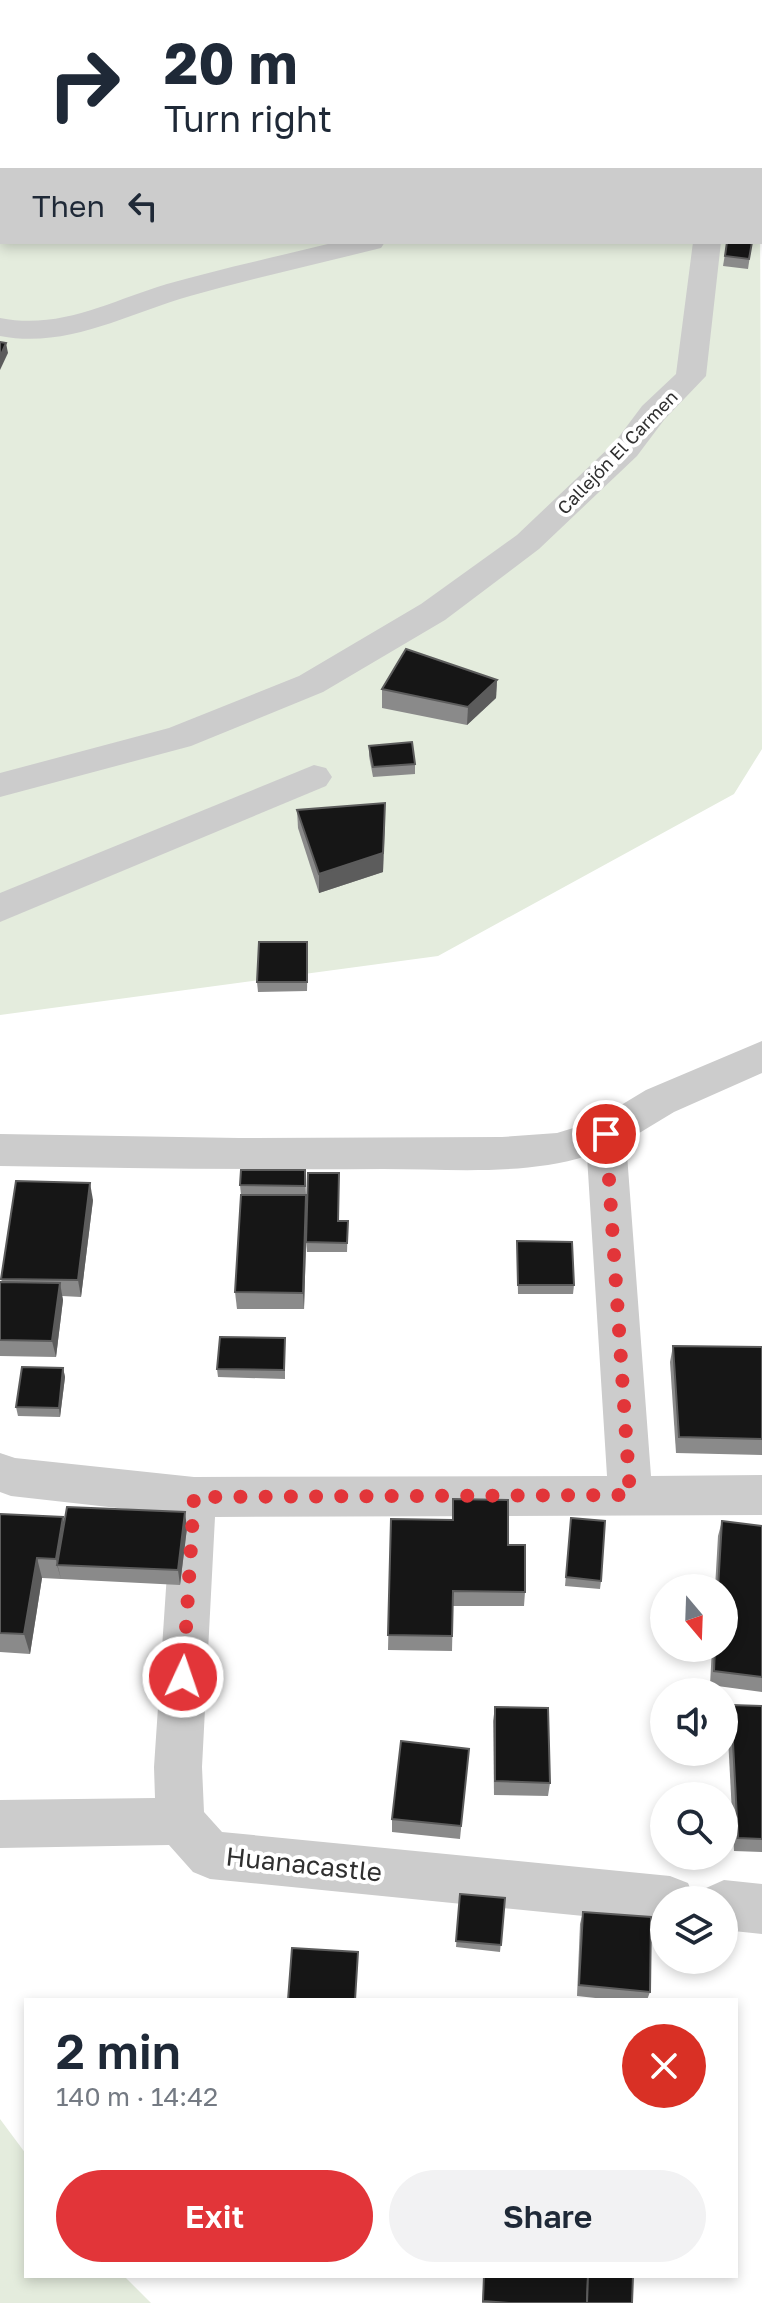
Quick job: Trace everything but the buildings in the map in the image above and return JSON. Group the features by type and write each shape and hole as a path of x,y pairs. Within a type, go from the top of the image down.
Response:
{"street":[{"path":"0,327 19,333 71,326 173,292 363,244"},
{"name":"Callejón El Carmen","path":"0,785 179,737 311,684 433,612 528,542 626,449 653,413 691,376 707,244"},
{"path":"0,908 314,777"},
{"path":"0,1150 239,1154 502,1153 557,1149 606,1134 660,1101 762,1056"},
{"path":"606,1134 630,1495"},
{"path":"0,1472 11,1477 194,1497 762,1495"},
{"path":"0,1824 180,1821 178,1767 194,1497"},
{"name":"Huanacastle","path":"180,1821 210,1855 650,1898"},
{"path":"738,1906 762,1909"}],"green space":[{"path":"0,244 760,244 762,749 734,794 438,956 0,1015"},
{"path":"0,2119 24,2151 24,2278 126,2278 151,2303 0,2303"}],"route":[{"path":"183,1677 194,1497 630,1495 606,1134"}]}
